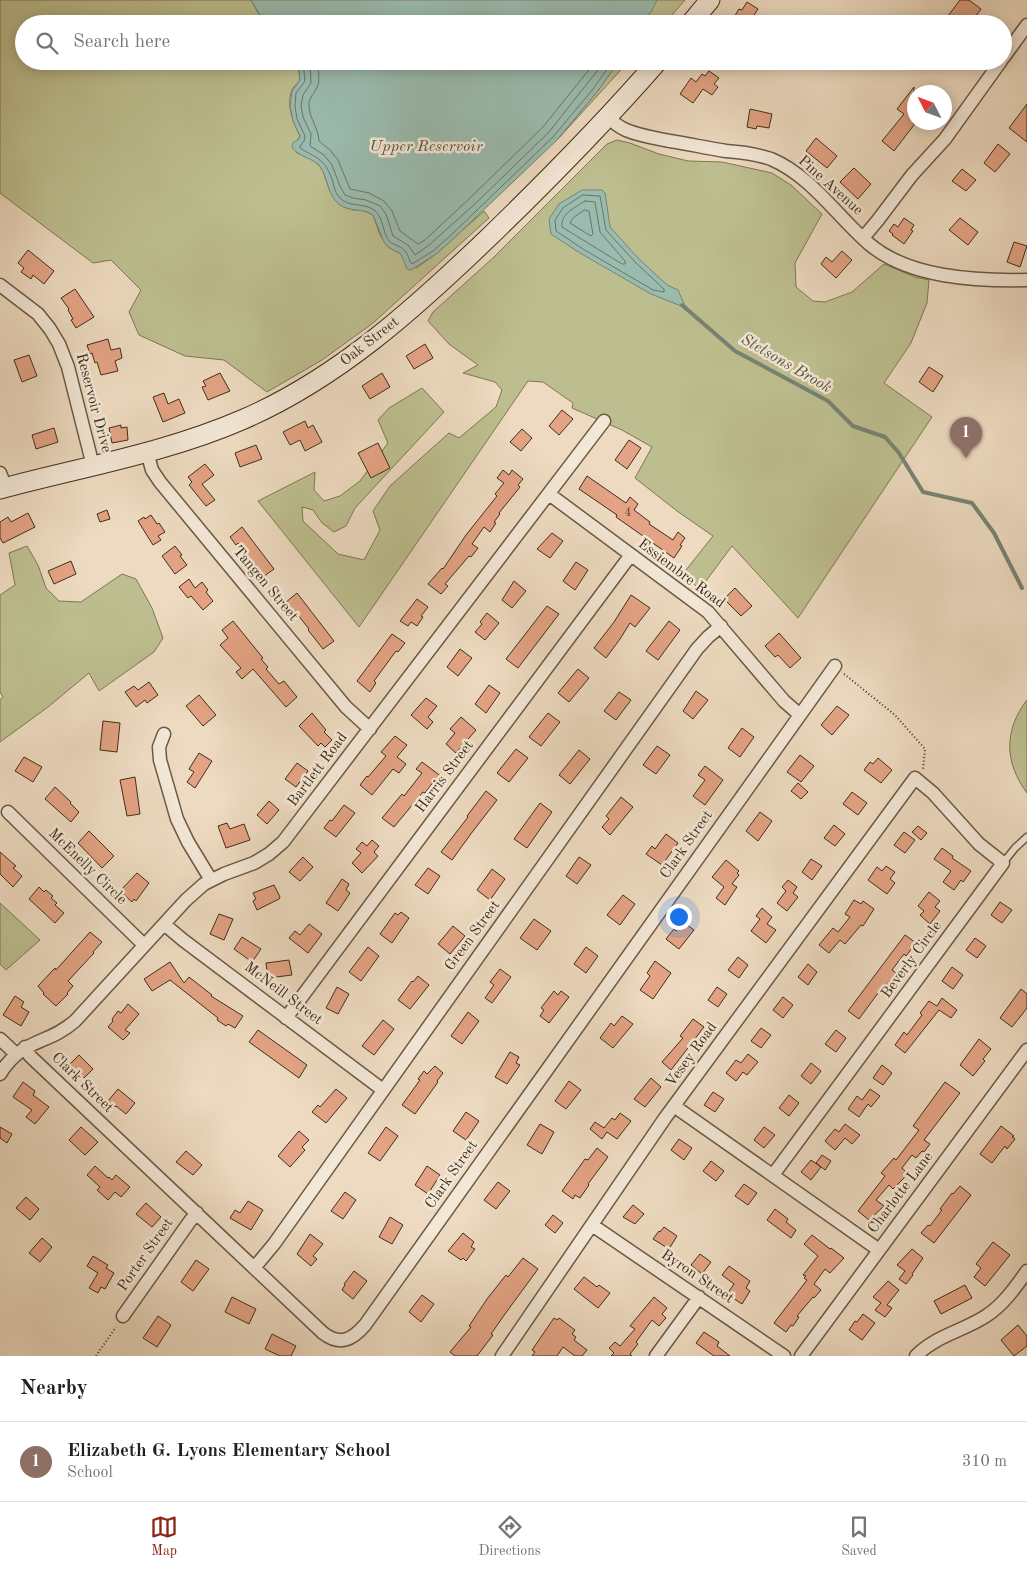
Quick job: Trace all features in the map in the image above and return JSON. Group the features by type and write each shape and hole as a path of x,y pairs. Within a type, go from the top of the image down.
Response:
{"street":[{"path":"698,15 710,0"},
{"path":"1012,46 1027,25"},
{"name":"Oak Street","path":"2,483 93,466 198,437 262,410 315,382 366,347 476,250 557,171 650,70"},
{"path":"863,238 912,175 948,135 995,70"},
{"name":"Pine Avenue","path":"608,117 626,130 648,137 771,159 801,178 823,197 863,238 887,256 908,265 924,270 971,278 1027,280"},
{"name":"Reservoir Drive","path":"0,285 38,314 59,344 68,368 93,466"},
{"name":"Bartlett Road","path":"0,1074 8,1062 20,1051 70,1026 192,894 210,880 254,863 276,849 289,835 604,421"},
{"name":"Tangen Street","path":"146,452 152,470 160,482 346,707 370,729"},
{"name":"Essiembre Road","path":"548,494 708,612 784,701 800,714"},
{"name":"Harris Street","path":"286,1018 630,556"},
{"name":"Green Street","path":"254,1268 274,1244 697,649 708,636 721,626"},
{"name":"Clark Street","path":"0,1039 35,1060 328,1337 334,1340 351,1338 361,1330 835,666"},
{"path":"164,734 159,747 160,760 177,819 210,880"},
{"path":"918,781 978,844 1004,863"},
{"name":"Vesey Road","path":"502,1356 674,1106 918,781"},
{"name":"McEnelly Circle","path":"8,812 144,945"},
{"name":"Beverly Circle","path":"773,1175 1004,863"},
{"name":"McNeill Street","path":"164,924 383,1090"},
{"name":"Charlotte Lane","path":"801,1356 1027,1050"},
{"path":"674,1106 879,1250"},
{"name":"Porter Street","path":"123,1316 197,1213"},
{"name":"Byron Street","path":"592,1225 784,1356"},
{"path":"916,1356 937,1339 988,1315 1008,1296 1027,1271"},
{"path":"656,1356 699,1298"}],"lane":[{"path":"1004,863 1015,848 1027,837"}],"path":[{"path":"835,666 895,715 925,749 918,781"},
{"path":"96,1356 123,1316"}],"green space":[{"path":"0,0 251,0 261,15 15,15 15,70 299,70 300,80 290,96 293,119 300,136 297,141 297,153 318,164 323,171 329,189 352,210 363,210 373,215 380,235 388,247 401,254 416,268 436,254 484,211 489,218 373,323 322,360 267,392 224,360 185,356 139,335 129,312 141,290 111,260 93,263 0,193"},
{"path":"657,0 685,0 672,15 647,15"},
{"path":"613,70 621,70 557,140"},
{"path":"617,140 659,154 688,161 722,162 772,173 791,185 822,214 795,263 796,287 813,301 825,302 852,292 884,264 915,277 929,280 927,303 911,343 884,383 932,417 798,618 732,546 700,589 682,575 713,536 635,478 652,447 622,430 572,408 573,403 543,382 528,381 359,627 258,501 315,472 314,490 324,501 340,496 360,481 388,443 378,420 389,408 422,388 444,412 355,508 346,526 334,532 322,523 313,510 302,507 303,521 338,554 364,560 380,530 373,511 390,486 449,433 459,438 496,407 502,390 495,382 463,373 478,365 449,344 428,321 433,312 494,257 607,144"},
{"path":"27,546 38,565 46,588 59,601 81,602 122,574 136,579 152,608 163,638 154,652 99,691 89,673 48,707 0,742 0,700 3,697 0,692 0,595 15,585 9,553"},
{"path":"1027,700 1027,793 1014,770 1010,746 1014,723 1019,711"},
{"path":"0,903 40,940 6,970 0,964"}],"water":[{"path":"251,0 657,0 648,15 260,15"},
{"name":"Upper Reservoir","path":"299,70 613,70 557,140 452,240 436,254 411,270 407,269 401,254 388,247 384,242 373,215 365,211 348,209 335,201 322,169 318,164 297,152 292,146 300,136 293,121 290,106 292,91 300,80"},
{"path":"582,190 602,190 605,193 610,227 639,259 667,285 678,290 686,308 651,294 551,234 549,219 559,204"}],"building":[{"path":"960,0 969,0 981,9 977,15 949,15"},
{"path":"747,2 758,9 754,15 735,15 739,9 742,10"},
{"path":"709,71 719,78 714,84 718,87 712,95 703,89 693,103 680,94 691,78 696,82 702,74 705,76"},
{"path":"907,96 907,130 910,130 894,151 882,141 904,114 897,109"},
{"path":"1027,104 1027,142 1009,128"},
{"path":"750,109 772,114 769,128 757,126 756,129 747,127"},
{"path":"816,138 837,156 827,168 806,151"},
{"path":"998,144 1010,154 995,172 984,163"},
{"path":"854,168 871,184 858,199 840,182"},
{"path":"962,169 976,180 966,191 952,181"},
{"path":"904,218 914,225 911,230 913,231 904,244 889,231 894,224 898,227"},
{"path":"960,218 978,232 968,245 949,230"},
{"path":"1014,242 1027,246 1020,267 1007,262"},
{"path":"28,250 54,271 44,284 33,275 31,279 21,272 24,268 18,263"},
{"path":"842,251 852,260 836,278 821,264 826,257 832,262"},
{"path":"75,289 94,317 76,328 71,320 73,319 69,309 61,298"},
{"path":"108,339 111,350 120,348 122,358 115,361 118,371 101,375 97,362 95,363 87,345"},
{"path":"425,344 433,358 414,369 406,356"},
{"path":"29,355 37,376 22,382 14,360"},
{"path":"929,367 943,376 933,392 919,382"},
{"path":"220,373 230,391 208,400 202,387 206,386 203,381"},
{"path":"382,373 390,387 370,399 362,386"},
{"path":"164,393 168,404 179,399 185,413 163,422 153,397"},
{"path":"562,410 573,419 559,435 549,426"},
{"path":"305,421 308,428 313,425 322,442 305,451 300,440 290,445 283,432"},
{"path":"121,425 121,428 127,427 128,440 112,443 109,428"},
{"path":"54,428 58,442 36,449 32,435"},
{"path":"522,429 532,438 521,451 510,442"},
{"path":"629,440 641,448 627,469 615,460"},
{"path":"378,443 390,468 371,478 358,453"},
{"path":"256,445 262,459 240,467 235,453"},
{"path":"205,464 214,475 202,484 215,500 206,506 189,485 192,482 188,477"},
{"path":"503,470 509,475 512,470 523,479 518,485 520,487 499,513 494,522 496,523 490,532 484,527 472,544 478,548 445,584 448,586 441,594 428,584 443,569 466,535 497,496 495,494 504,483 497,478"},
{"path":"587,476 626,503 630,497 638,504 634,510 650,522 649,524 673,540 678,532 685,538 674,558 579,489"},
{"path":"107,510 110,519 100,522 97,514"},
{"path":"28,513 35,527 3,543 0,538 0,522 8,517 11,522"},
{"path":"151,515 165,532 158,536 161,540 153,545 138,521"},
{"path":"242,527 274,569 263,577 238,543 236,545 230,537"},
{"path":"552,533 563,541 550,558 537,549"},
{"path":"175,546 187,565 175,574 162,556"},
{"path":"71,561 76,574 54,584 48,571"},
{"path":"576,562 588,570 575,590 563,581"},
{"path":"189,579 195,588 202,582 208,590 206,592 213,601 203,610 191,596 188,598 179,587"},
{"path":"514,581 526,591 512,608 502,600"},
{"path":"735,588 752,606 741,616 724,599"},
{"path":"297,593 334,641 323,649 294,610 292,612 285,603"},
{"path":"631,595 650,608 635,627 630,623 606,658 594,648 614,622"},
{"path":"417,599 428,607 421,616 423,617 417,626 411,622 408,626 400,621"},
{"path":"547,606 559,614 518,668 506,659"},
{"path":"487,613 499,623 485,640 475,632 482,624 480,622"},
{"path":"233,621 263,658 261,659 268,667 266,669 279,684 284,681 297,697 286,707 253,669 242,679 236,672 241,668 220,645 228,638 222,630"},
{"path":"669,621 680,630 658,660 646,651"},
{"path":"779,633 801,658 790,668 778,655 775,657 765,646"},
{"path":"392,634 405,643 398,652 396,651 374,681 376,683 370,692 357,681"},
{"path":"460,649 472,658 458,676 447,667"},
{"path":"578,669 589,678 569,702 558,693"},
{"path":"149,682 158,695 147,703 145,700 136,707 125,692 134,686 138,690"},
{"path":"489,685 500,693 486,713 475,704"},
{"path":"696,691 708,700 693,719 683,711"},
{"path":"619,692 631,700 616,720 604,711"},
{"path":"199,695 216,715 203,726 186,706"},
{"path":"426,698 437,706 428,717 433,722 427,729 411,715"},
{"path":"837,706 849,715 832,735 821,725"},
{"path":"312,713 326,730 324,732 332,740 325,747 321,743 318,746 299,726"},
{"path":"548,713 560,722 541,746 529,737"},
{"path":"461,717 476,730 456,753 446,744 455,733 450,729"},
{"path":"103,721 120,723 117,752 100,750"},
{"path":"742,728 754,737 740,757 728,748"},
{"path":"395,736 407,745 397,757 406,764 399,773 393,769 372,795 360,785 386,756 381,752"},
{"path":"657,746 670,755 656,774 643,765"},
{"path":"516,749 528,758 509,782 497,773"},
{"path":"579,750 590,759 570,784 559,775"},
{"path":"199,753 212,761 195,788 187,782 194,772 189,769"},
{"path":"800,755 814,766 801,782 787,772"},
{"path":"24,757 42,767 33,782 15,771"},
{"path":"878,758 892,770 881,783 864,770 870,762 873,764"},
{"path":"422,762 446,780 441,786 434,781 394,827 382,818 402,794 404,796 422,773 416,769"},
{"path":"297,763 308,771 296,787 285,779"},
{"path":"705,766 723,780 705,805 693,796 705,780 698,775"},
{"path":"135,777 140,814 127,816 120,780"},
{"path":"798,783 808,792 801,799 791,791"},
{"path":"55,787 79,812 71,822 45,799"},
{"path":"486,791 497,800 452,860 441,852"},
{"path":"852,792 867,803 858,815 843,804"},
{"path":"621,797 633,807 610,835 602,827 609,819 606,816"},
{"path":"269,801 279,810 267,824 257,815"},
{"path":"540,803 552,812 527,848 514,839"},
{"path":"344,805 355,813 336,837 324,828"},
{"path":"760,812 772,821 758,841 746,831"},
{"path":"227,823 230,829 244,824 250,840 226,848 218,826"},
{"path":"834,825 845,834 835,846 824,838"},
{"path":"918,826 927,833 921,840 912,832"},
{"path":"89,831 114,856 102,868 78,843"},
{"path":"904,832 915,840 905,853 894,845"},
{"path":"666,834 678,843 662,865 646,854 652,846 655,849"},
{"path":"372,840 379,846 374,852 378,856 362,873 352,863 361,853 356,849 362,842 367,846"},
{"path":"942,848 953,856 952,858 971,871 954,890 943,882 951,871 934,859"},
{"path":"0,852 16,866 13,868 22,876 13,887 0,874"},
{"path":"303,857 313,867 300,881 289,872"},
{"path":"579,857 591,865 577,884 566,876"},
{"path":"811,859 822,866 812,880 802,872"},
{"path":"726,860 739,871 737,873 739,875 732,884 737,887 725,905 716,898 724,887 712,877"},
{"path":"886,866 895,872 890,879 895,883 887,894 868,880 877,867 882,871"},
{"path":"428,868 440,876 428,894 415,885"},
{"path":"492,869 505,879 490,900 477,890"},
{"path":"137,873 149,883 136,901 134,899 132,902 120,891"},
{"path":"342,879 349,884 346,890 350,893 338,911 326,903"},
{"path":"788,880 797,887 793,893 798,897 787,911 777,903 786,891 782,887"},
{"path":"274,885 280,897 279,899 257,910 253,901 256,899 253,893"},
{"path":"39,887 44,892 46,890 53,896 51,898 57,903 55,905 64,913 55,923 29,899"},
{"path":"929,892 940,901 935,907 940,911 930,924 920,915 924,911 918,906"},
{"path":"623,895 635,904 620,925 607,915"},
{"path":"854,900 861,904 863,901 874,909 863,926 861,925 845,944 840,940 829,953 819,945 833,928 838,932 850,917 845,914"},
{"path":"1000,902 1012,910 1002,923 991,915"},
{"path":"762,908 772,917 767,924 776,930 766,943 751,931 760,919 756,916"},
{"path":"401,912 409,918 392,943 380,934 395,913 398,915"},
{"path":"219,914 233,919 224,940 210,934"},
{"path":"534,919 551,931 537,950 520,938"},
{"path":"683,922 694,930 679,949 666,939"},
{"path":"309,924 322,934 308,953 289,938 295,931 300,935"},
{"path":"453,926 465,936 450,954 438,944"},
{"path":"90,932 102,942 68,981 73,986 56,1006 43,994 38,986 55,968 56,970"},
{"path":"905,935 916,943 906,956 904,954 892,970 896,973 859,1019 848,1011"},
{"path":"242,937 261,949 252,962 234,949"},
{"path":"975,938 986,946 977,958 966,950"},
{"path":"368,947 379,956 361,981 349,972"},
{"path":"586,947 598,956 586,973 574,964"},
{"path":"738,957 748,965 739,978 728,970"},
{"path":"289,960 292,975 268,978 266,963"},
{"path":"655,961 671,973 653,999 640,990 650,976 647,973"},
{"path":"170,962 184,983 189,977 211,996 243,1016 235,1028 228,1024 226,1026 217,1020 218,1018 170,980 152,991 144,979"},
{"path":"808,964 817,972 808,985 798,977"},
{"path":"952,967 963,975 953,989 942,981"},
{"path":"500,969 511,977 492,1003 485,998 494,985 490,982"},
{"path":"418,976 429,985 410,1009 398,1000"},
{"path":"337,987 349,994 338,1014 326,1008"},
{"path":"717,987 727,994 718,1007 708,1000"},
{"path":"1021,989 1027,994 1027,1008 1012,1027 1000,1018"},
{"path":"554,991 558,995 561,991 569,997 549,1023 540,1016 544,1010 541,1008"},
{"path":"15,996 24,1002 21,1007 29,1012 21,1026 3,1015"},
{"path":"783,997 793,1005 783,1018 773,1010"},
{"path":"942,998 957,1010 951,1018 939,1010 905,1053 895,1045 904,1032 907,1035 922,1015 920,1013 929,1001 937,1006"},
{"path":"128,1004 139,1014 125,1030 130,1033 123,1040 108,1027 118,1011 121,1013"},
{"path":"468,1012 479,1021 462,1044 451,1036"},
{"path":"622,1016 633,1024 613,1048 600,1038 611,1023 614,1026"},
{"path":"693,1019 704,1027 671,1070 662,1062 683,1038 680,1036"},
{"path":"383,1020 394,1029 374,1055 362,1046"},
{"path":"761,1028 771,1035 761,1048 751,1041"},
{"path":"258,1030 307,1065 299,1078 249,1042"},
{"path":"836,1030 846,1038 836,1052 825,1044"},
{"path":"979,1039 991,1049 983,1059 985,1061 973,1076 960,1065"},
{"path":"510,1052 519,1057 516,1063 520,1065 507,1084 495,1077"},
{"path":"748,1054 758,1062 747,1075 743,1072 736,1081 726,1073 736,1060 741,1063"},
{"path":"79,1055 93,1069 84,1078 70,1064"},
{"path":"811,1063 821,1071 811,1084 801,1076"},
{"path":"882,1065 892,1073 883,1085 873,1078"},
{"path":"435,1066 443,1073 415,1114 402,1105 420,1080 418,1079 424,1071 427,1074"},
{"path":"651,1078 661,1087 645,1107 634,1099"},
{"path":"569,1081 581,1090 566,1109 555,1101"},
{"path":"23,1082 35,1091 33,1095 49,1107 35,1124 26,1117 32,1110 13,1097"},
{"path":"945,1082 960,1093 924,1140 930,1144 924,1152 922,1151 916,1158 912,1155 902,1168 908,1174 893,1189 889,1185 876,1200 884,1206 869,1220 858,1211 885,1176 881,1173 894,1158 896,1160 919,1130 913,1126"},
{"path":"118,1089 135,1103 126,1114 108,1101"},
{"path":"336,1089 347,1098 326,1123 312,1112 318,1105 320,1107"},
{"path":"870,1089 880,1096 871,1107 868,1104 859,1117 848,1109 857,1096 862,1100"},
{"path":"713,1092 724,1099 715,1112 704,1105"},
{"path":"789,1095 799,1103 789,1116 779,1108"},
{"path":"466,1112 479,1121 466,1140 453,1131"},
{"path":"620,1113 631,1121 617,1139 607,1132 602,1139 590,1129 595,1122 604,1128 612,1118 615,1120"},
{"path":"540,1124 554,1132 542,1154 527,1145"},
{"path":"845,1124 860,1135 852,1144 845,1138 835,1150 825,1141 835,1129 839,1132"},
{"path":"1001,1126 1014,1136 1012,1137 1015,1139 1007,1149 1005,1146 992,1163 980,1154"},
{"path":"0,1127 12,1134 7,1143 0,1138"},
{"path":"81,1127 98,1142 85,1155 69,1140"},
{"path":"386,1127 398,1136 380,1161 368,1153"},
{"path":"764,1127 775,1135 764,1148 754,1140"},
{"path":"299,1131 309,1140 302,1147 305,1150 290,1167 278,1156"},
{"path":"679,1139 692,1148 684,1160 671,1150"},
{"path":"597,1148 608,1157 580,1198 575,1195 573,1199 562,1191 585,1159 588,1160"},
{"path":"186,1151 202,1165 193,1175 176,1162"},
{"path":"822,1155 831,1161 825,1170 816,1163"},
{"path":"811,1160 821,1167 811,1180 801,1172"},
{"path":"711,1161 724,1171 716,1181 703,1171"},
{"path":"95,1166 108,1178 112,1180 116,1175 130,1187 121,1197 115,1192 108,1200 97,1190 100,1187 87,1175"},
{"path":"427,1166 440,1175 428,1194 415,1185"},
{"path":"498,1182 510,1191 496,1209 484,1200"},
{"path":"744,1184 757,1193 748,1205 735,1196"},
{"path":"960,1186 971,1195 934,1243 921,1233 928,1225 930,1226 952,1193"},
{"path":"345,1192 356,1200 343,1219 331,1211"},
{"path":"26,1197 39,1209 30,1220 16,1208"},
{"path":"248,1201 263,1210 251,1230 230,1218 235,1210 240,1213"},
{"path":"146,1203 161,1217 152,1227 136,1214"},
{"path":"633,1205 644,1214 635,1224 623,1217"},
{"path":"775,1209 788,1219 786,1222 796,1230 791,1238 767,1220"},
{"path":"553,1215 563,1223 555,1233 545,1225"},
{"path":"390,1217 403,1225 392,1244 379,1237"},
{"path":"664,1227 677,1236 669,1249 653,1239"},
{"path":"463,1233 474,1242 471,1247 475,1249 466,1261 463,1258 461,1260 448,1251"},
{"path":"310,1234 323,1244 313,1256 317,1259 311,1266 297,1254"},
{"path":"812,1235 844,1258 830,1273 825,1269 814,1284 821,1290 797,1316 799,1317 793,1326 791,1325 786,1332 774,1323 807,1280 804,1278 806,1276 803,1275 818,1256 804,1244"},
{"path":"42,1238 52,1247 40,1262 29,1253"},
{"path":"993,1242 1010,1255 985,1286 974,1277 981,1268 976,1264"},
{"path":"912,1249 923,1258 906,1284 899,1279 905,1271 897,1265"},
{"path":"700,1254 711,1262 702,1274 691,1265"},
{"path":"93,1256 108,1265 106,1268 114,1273 105,1289 101,1287 98,1293 89,1288 98,1273 87,1266"},
{"path":"523,1258 538,1269 491,1334 493,1335 477,1356 455,1356 450,1352 471,1327 469,1326 487,1299 506,1275 508,1277"},
{"path":"196,1260 209,1269 193,1291 181,1282"},
{"path":"729,1266 750,1281 746,1288 750,1291 742,1304 727,1294 734,1284 722,1275"},
{"path":"354,1271 367,1281 353,1299 342,1290 344,1284"},
{"path":"584,1277 597,1287 599,1285 610,1293 598,1308 574,1289"},
{"path":"888,1281 899,1290 887,1305 892,1308 885,1317 875,1310 881,1303 873,1297"},
{"path":"965,1285 972,1298 941,1314 934,1301"},
{"path":"422,1295 434,1304 421,1322 409,1312"},
{"path":"232,1297 256,1309 249,1324 225,1312"},
{"path":"654,1297 667,1308 662,1314 666,1318 659,1326 652,1320 636,1342 638,1344 630,1354 632,1356 611,1356 614,1353 609,1348 615,1342 620,1346 635,1329 630,1326"},
{"path":"863,1314 875,1323 862,1340 849,1330"},
{"path":"158,1316 171,1325 157,1347 143,1338"},
{"path":"554,1318 557,1320 559,1318 575,1330 572,1334 576,1337 574,1340 587,1350 582,1356 575,1356 563,1347 557,1356 532,1356 535,1352 532,1350"},
{"path":"1018,1325 1027,1336 1027,1346 1014,1356 1001,1340"},
{"path":"704,1332 719,1342 717,1346 730,1356 714,1356 696,1343"},
{"path":"272,1334 296,1346 291,1356 280,1356 265,1349"}],"waterway":[{"name":"Stetsons Brook","path":"682,305 735,351 828,401 853,426 885,437 899,453 923,492 972,503 994,533 1022,588"}],"place":[{"name":"Elizabeth G. Lyons Elementary School","path":"966,458"}]}
